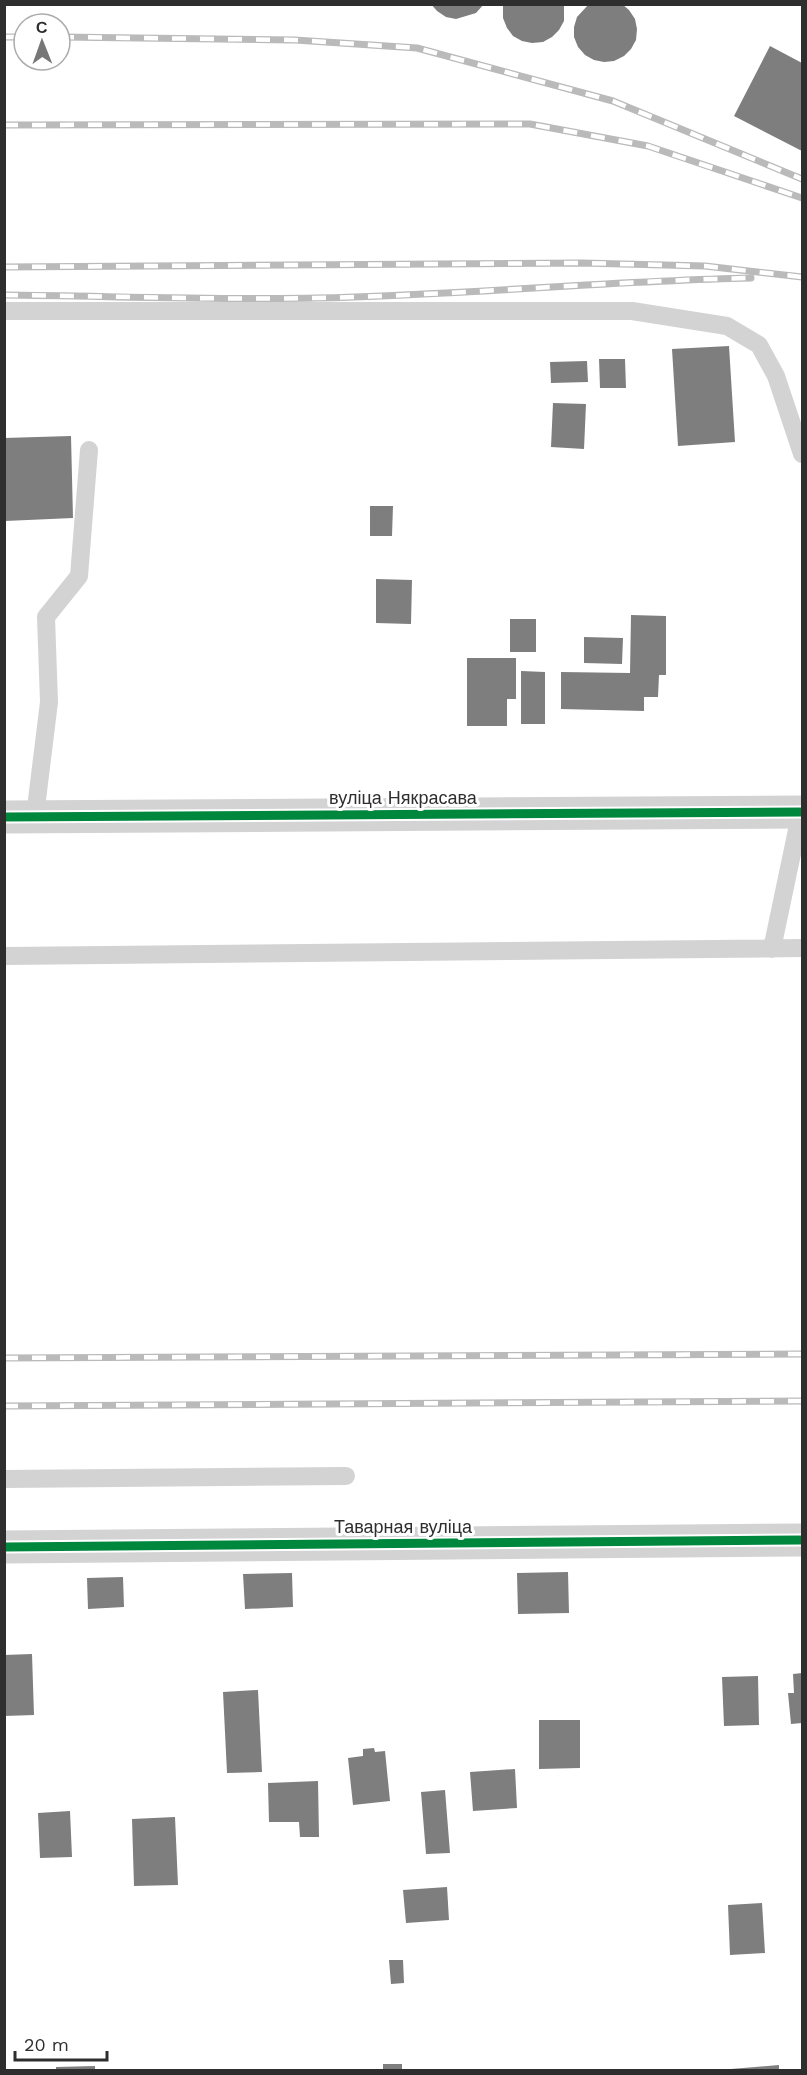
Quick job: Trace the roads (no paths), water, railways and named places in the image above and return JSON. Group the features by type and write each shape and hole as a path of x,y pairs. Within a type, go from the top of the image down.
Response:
{"street":[{"name":"вуліца Някрасава","path":"20,817 802,810"},
{"name":"Таварная вуліца","path":"4,1546 802,1540"}],"lane":[{"path":"4,311 632,311 727,326 759,345 776,376 802,454"},
{"path":"20,817 48,702 46,616 79,576 89,450"},
{"path":"772,949 802,810"},
{"path":"4,956 802,948"},
{"path":"4,1479 346,1476"}],"railway":[{"path":"4,37 12,37"},
{"path":"72,37 295,40 417,48 613,101 802,179"},
{"path":"4,125 530,124 648,146 802,198"},
{"path":"4,267 582,263 705,266 802,277"},
{"path":"4,295 317,298 751,278"},
{"path":"4,1358 802,1354"},
{"path":"4,1406 802,1401"}]}
